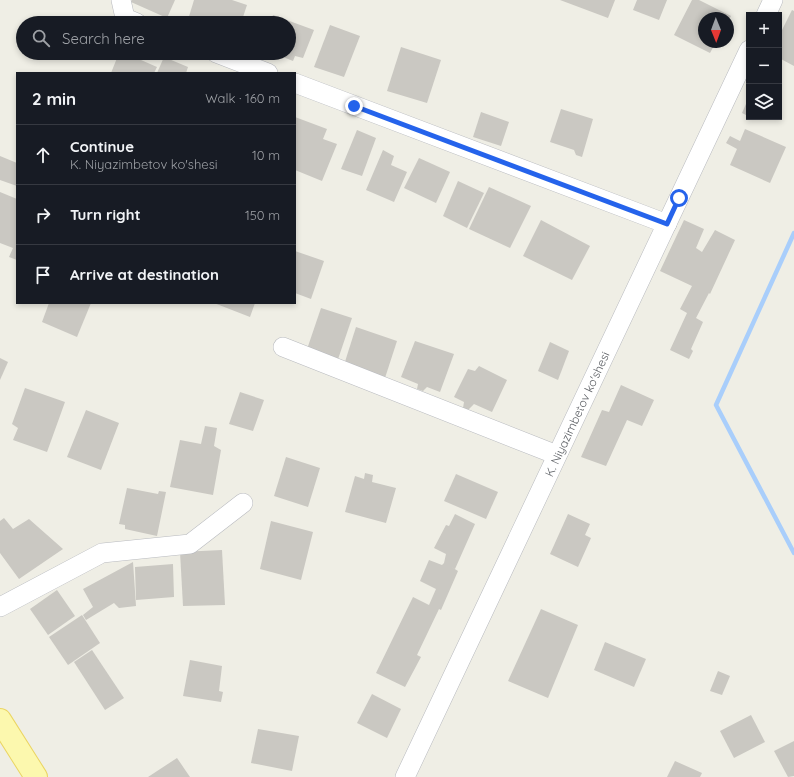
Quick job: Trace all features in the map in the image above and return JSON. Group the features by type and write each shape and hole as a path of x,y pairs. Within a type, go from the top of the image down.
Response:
{"main road":[{"path":"0,720 36,777"}],"street":[{"path":"121,0 125,16"},
{"path":"767,12 773,0"},
{"name":"K. Niyazimbetov ko'shesi","path":"405,777 746,56"},
{"path":"234,60 265,72"},
{"path":"296,83 667,224"},
{"path":"283,347 558,455"},
{"path":"0,607 102,553 190,544 243,503"}],"building":[{"path":"132,0 175,0 168,16 162,16 131,2"},
{"path":"194,0 232,0 247,5 243,16 189,16"},
{"path":"560,0 615,0 608,18"},
{"path":"637,0 667,0 659,20 633,10"},
{"path":"692,0 699,0 723,12 698,12 698,47 674,35"},
{"path":"792,10 794,11 794,66 782,60 782,30"},
{"path":"296,23 314,30 303,58 296,56"},
{"path":"330,25 360,36 344,77 314,67"},
{"path":"401,47 441,60 427,103 387,91"},
{"path":"700,48 713,48 710,53"},
{"path":"116,60 141,60 157,67 154,72 111,72"},
{"path":"163,60 171,60 188,67 186,72 157,72"},
{"path":"746,104 746,115 742,113"},
{"path":"561,109 593,119 582,157 576,155 574,150 550,142"},
{"path":"481,112 509,122 501,146 473,137"},
{"path":"296,117 327,129 323,139 337,144 322,181 296,170"},
{"path":"745,129 786,147 770,183 730,165 737,149 726,143 730,136 740,141"},
{"path":"357,130 376,138 362,176 341,169"},
{"path":"383,150 394,156 391,165 407,172 394,202 366,190"},
{"path":"0,156 16,163 16,186 0,180"},
{"path":"419,158 450,172 436,203 404,188"},
{"path":"458,181 484,193 467,228 443,216"},
{"path":"489,187 531,206 510,248 469,229"},
{"path":"0,192 16,199 16,260 9,257 13,248 0,243"},
{"path":"541,220 590,246 572,280 523,256"},
{"path":"684,220 704,229 696,248 702,252 715,230 735,240 710,294 709,293 696,318 703,322 691,349 693,351 689,359 670,350 687,313 680,309 692,286 660,271"},
{"path":"296,251 324,261 311,299 296,293"},
{"path":"49,304 91,304 77,337 42,322"},
{"path":"217,304 255,304 250,317"},
{"path":"321,308 352,318 333,374 302,364"},
{"path":"356,327 397,341 384,381 343,368"},
{"path":"415,341 454,354 440,392 427,387 423,391 417,389 418,384 401,377"},
{"path":"550,342 569,351 558,380 538,371"},
{"path":"0,358 8,362 0,380"},
{"path":"479,366 507,380 492,412 474,404 468,410 463,408 464,402 454,397 468,369 475,371"},
{"path":"621,385 654,400 642,426 627,420 606,466 581,457 602,410 609,412"},
{"path":"25,388 65,402 47,452 13,440 18,428 12,424"},
{"path":"240,392 264,400 253,431 229,424"},
{"path":"86,410 119,423 101,470 67,457"},
{"path":"205,426 217,428 214,446 221,450 213,495 170,487 180,440 201,444"},
{"path":"286,457 320,468 308,507 274,496"},
{"path":"365,473 373,475 372,482 396,488 386,523 345,512 355,476 364,479"},
{"path":"456,474 498,492 486,519 444,501"},
{"path":"127,488 158,494 159,491 166,492 157,536 125,529 125,525 119,524"},
{"path":"455,514 475,524 455,569 450,566 458,571 441,610 439,609 417,655 421,657 405,687 376,673 413,597 429,605 436,589 420,581 429,560 442,565 444,563 446,554 434,548 446,525 449,526"},
{"path":"568,514 590,524 585,535 591,538 578,567 550,554"},
{"path":"4,518 13,529 29,519 63,549 19,579 0,553 0,521"},
{"path":"271,521 313,532 301,580 260,569"},
{"path":"222,550 225,605 183,606 180,552"},
{"path":"133,562 136,606 119,608 114,603 86,620 83,615 93,607 83,589"},
{"path":"173,564 174,597 136,600 135,567"},
{"path":"57,590 75,616 48,635 30,609"},
{"path":"541,609 578,625 548,698 508,681"},
{"path":"82,615 100,643 68,665 49,637"},
{"path":"605,642 646,659 634,687 594,670"},
{"path":"92,650 124,698 105,710 74,662"},
{"path":"190,660 222,666 219,691 223,692 221,702 183,696"},
{"path":"718,671 730,676 722,695 710,691"},
{"path":"372,694 401,709 387,738 357,723"},
{"path":"751,715 765,742 734,758 720,731"},
{"path":"258,729 299,736 292,771 251,763"},
{"path":"794,741 794,776 788,777 774,751"},
{"path":"177,758 190,777 148,777"},
{"path":"675,761 702,773 700,777 667,777"}],"waterway":[{"path":"794,233 716,405 794,553"}],"route":[{"path":"354,106 667,224 679,198"}]}
